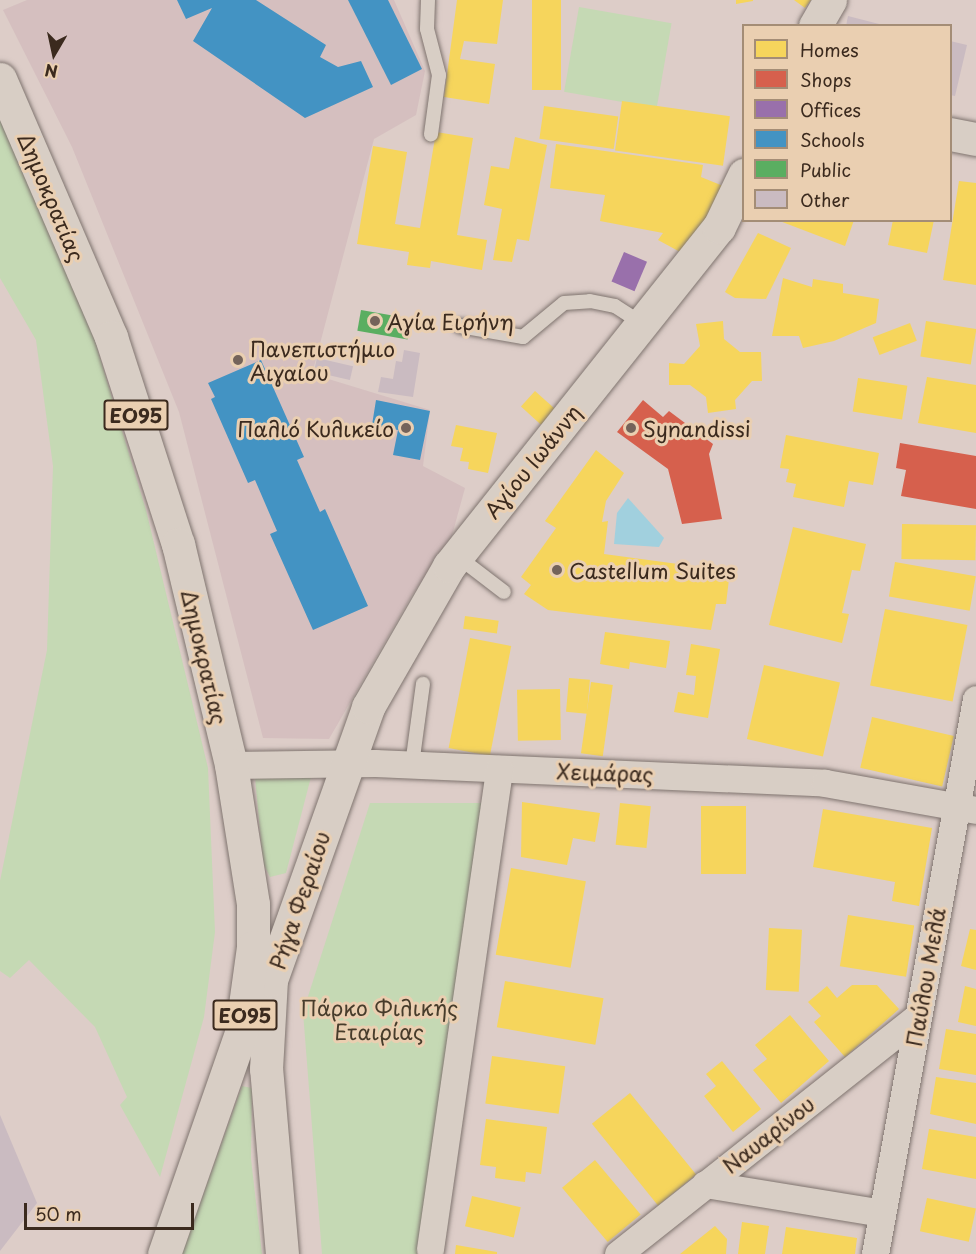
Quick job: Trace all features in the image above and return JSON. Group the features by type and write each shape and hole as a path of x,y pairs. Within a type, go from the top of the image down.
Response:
{"street":[{"path":"816,24 830,0"},
{"name":"Δημοκρατίας","path":"0,79 111,337 178,544 231,765 253,904 250,982 235,1052 164,1254"},
{"path":"952,134 976,139"},
{"name":"Αγίου Ιωάννη","path":"345,764 368,707 457,556 719,226 742,179"},
{"name":"Παύλου Μελά","path":"875,1254 918,1016 966,808 976,699"},
{"name":"Ρήγα Φεραίου","path":"282,1254 267,1069 267,1011 271,980 345,764"},
{"name":"Χειμάρας","path":"231,765 412,765 825,783 966,808"},
{"path":"430,1249 499,769"},
{"name":"Ναυαρίνου","path":"618,1254 918,1016"},
{"path":"705,1184 882,1213"}],"lane":[{"path":"428,0 427,29 439,75 432,135"},
{"path":"460,327 524,337 564,303 590,301 615,306 643,324"},
{"path":"457,556 504,592"},
{"path":"412,765 423,684"}],"shaded area":[{"name":"Πανεπιστήμιο Αιγαίου","path":"27,0 394,0 425,71 416,115 374,139 312,374 430,410 423,466 465,488 451,539 412,595 329,739 263,738 179,412 72,147 3,10"}],"green space":[{"path":"579,7 672,23 657,108 564,92"},
{"path":"0,116 95,341 146,510 208,768 215,932 204,1017 160,1177 120,1105 127,1097 95,1027 29,960 10,978 0,971 0,881 47,650 53,466 36,340 0,278"},
{"path":"311,777 286,873 270,877 263,863 255,778"},
{"name":"Πάρκο Φιλικής Εταιρίας","path":"370,803 486,803 419,1254 322,1254 303,1012"},
{"path":"242,1086 252,1088 251,1159 262,1254 182,1254"}],"water":[{"path":"628,498 664,538 659,547 614,544 617,513"}],"building: Homes":[{"path":"457,0 503,0 497,44 464,41 460,59 495,64 489,104 444,97"},
{"path":"532,0 561,0 561,90 532,90"},
{"path":"736,0 753,0 753,1 736,4"},
{"path":"794,0 811,0 805,8"},
{"path":"622,101 730,116 723,166 615,151"},
{"path":"544,106 618,116 614,149 539,139"},
{"path":"436,132 473,138 457,235 487,240 482,270 431,261 430,268 407,265 409,252 357,244 373,146 407,152 395,224 420,228"},
{"path":"515,137 547,145 529,241 517,239 512,262 493,260 502,209 484,205 491,166 509,169"},
{"path":"556,144 703,165 701,177 728,188 682,253 658,240 663,233 600,221 605,195 550,188"},
{"path":"959,181 976,183 976,285 943,280"},
{"path":"782,222 853,222 845,246"},
{"path":"893,222 934,222 927,253 888,245"},
{"path":"758,233 791,248 766,299 735,298 725,292"},
{"path":"783,278 812,287 813,279 843,284 843,293 879,299 876,323 834,341 803,348 799,336 772,336"},
{"path":"723,321 724,339 740,352 761,352 762,381 752,381 735,400 736,409 708,413 706,397 690,385 669,385 669,363 684,364 700,346 696,324"},
{"path":"926,321 976,329 971,365 920,357"},
{"path":"910,323 917,341 879,355 873,337"},
{"path":"927,377 976,385 976,433 918,423"},
{"path":"858,378 907,386 902,419 853,412"},
{"path":"535,391 555,409 541,425 521,407"},
{"path":"456,425 497,433 488,473 468,469 469,462 460,461 463,448 451,446"},
{"path":"786,435 879,453 873,485 849,481 844,507 793,497 796,484 786,482 789,469 780,468"},
{"path":"596,450 624,473 606,501 602,522 608,521 604,554 730,571 726,604 716,604 711,630 548,610 524,594 531,585 521,577 556,528 545,521"},
{"path":"902,524 976,525 975,560 901,559"},
{"path":"793,527 866,544 860,571 852,570 842,613 849,614 842,643 769,625"},
{"path":"895,562 976,576 970,611 889,596"},
{"path":"885,609 967,625 953,702 870,686"},
{"path":"465,616 499,621 497,634 463,629"},
{"path":"605,632 670,641 666,668 630,662 629,669 600,664"},
{"path":"470,638 511,646 490,756 449,748"},
{"path":"691,644 720,649 708,718 674,712 678,692 694,695 696,676 686,675"},
{"path":"764,665 840,683 823,757 747,739"},
{"path":"569,678 590,680 587,714 566,712"},
{"path":"591,682 613,685 603,756 581,753"},
{"path":"560,689 561,740 518,741 517,690"},
{"path":"872,717 954,736 942,787 860,768"},
{"path":"522,802 600,813 595,842 573,838 567,865 521,857"},
{"path":"620,803 651,806 646,848 616,845"},
{"path":"701,806 746,806 746,874 701,874"},
{"path":"823,809 932,828 919,906 892,901 895,882 813,867"},
{"path":"511,868 586,881 571,968 496,955"},
{"path":"848,915 914,925 906,977 840,966"},
{"path":"769,928 802,930 799,992 766,990"},
{"path":"970,929 976,930 976,970 961,966"},
{"path":"505,981 603,998 595,1045 497,1027"},
{"path":"852,985 877,985 899,1009 845,1057 814,1022 821,1016 808,1002 827,986 837,998"},
{"path":"965,986 976,989 976,1026 958,1022"},
{"path":"790,1015 829,1061 781,1103 753,1070 767,1059 755,1045"},
{"path":"946,1029 976,1034 976,1075 939,1069"},
{"path":"492,1056 565,1066 559,1114 485,1104"},
{"path":"722,1061 761,1109 733,1132 704,1096 716,1086 706,1074"},
{"path":"936,1077 976,1083 976,1124 930,1114"},
{"path":"630,1093 696,1175 658,1205 592,1124"},
{"path":"486,1119 547,1127 541,1174 526,1172 525,1182 495,1178 496,1167 480,1165"},
{"path":"929,1129 976,1137 976,1179 922,1169"},
{"path":"595,1160 641,1214 608,1242 562,1188"},
{"path":"472,1196 521,1207 514,1237 465,1226"},
{"path":"927,1198 976,1208 969,1242 920,1231"},
{"path":"742,1222 769,1226 765,1254 738,1254"},
{"path":"715,1226 727,1239 726,1254 680,1254"},
{"path":"786,1227 857,1238 855,1254 782,1254"},
{"path":"456,1245 497,1252 497,1254 455,1254"}],"building: Shops":[{"path":"643,400 663,417 669,411 713,444 709,454 722,519 682,524 668,469 617,432"},
{"path":"900,443 976,456 976,509 901,496 906,470 896,468"}],"building: Offices":[{"path":"624,252 647,262 635,291 611,281"}],"building: Schools":[{"path":"177,0 256,0 326,45 320,57 338,67 361,61 373,87 305,118 193,41 212,8 186,19"},
{"path":"348,0 388,0 422,69 391,85"},
{"path":"261,360 304,457 297,460 320,512 325,509 368,606 313,630 270,534 277,531 255,480 248,483 211,399 215,397 208,383"},
{"name":"Παλιό Κυλικείο","path":"376,400 430,411 420,460 393,455 398,430 372,425"}],"building: Public":[{"path":"361,310 411,319 408,340 357,331"}],"building: Other":[{"path":"848,16 879,24 846,24"},
{"path":"952,41 967,45 955,96 952,95"},
{"path":"404,350 420,353 413,397 378,392 381,377 393,379 396,361 402,362"},
{"path":"317,358 353,366 350,380 314,372"},
{"path":"0,1115 37,1203 0,1251"}],"place":[{"name":"Αγία Ειρήνη","path":"375,321"},
{"name":"Πανεπιστήμιο Αιγαίου","path":"238,360"},
{"name":"Παλιό Κυλικείο","path":"406,428"},
{"name":"Synandissi","path":"631,428"},
{"name":"Castellum Suites","path":"557,570"}]}
